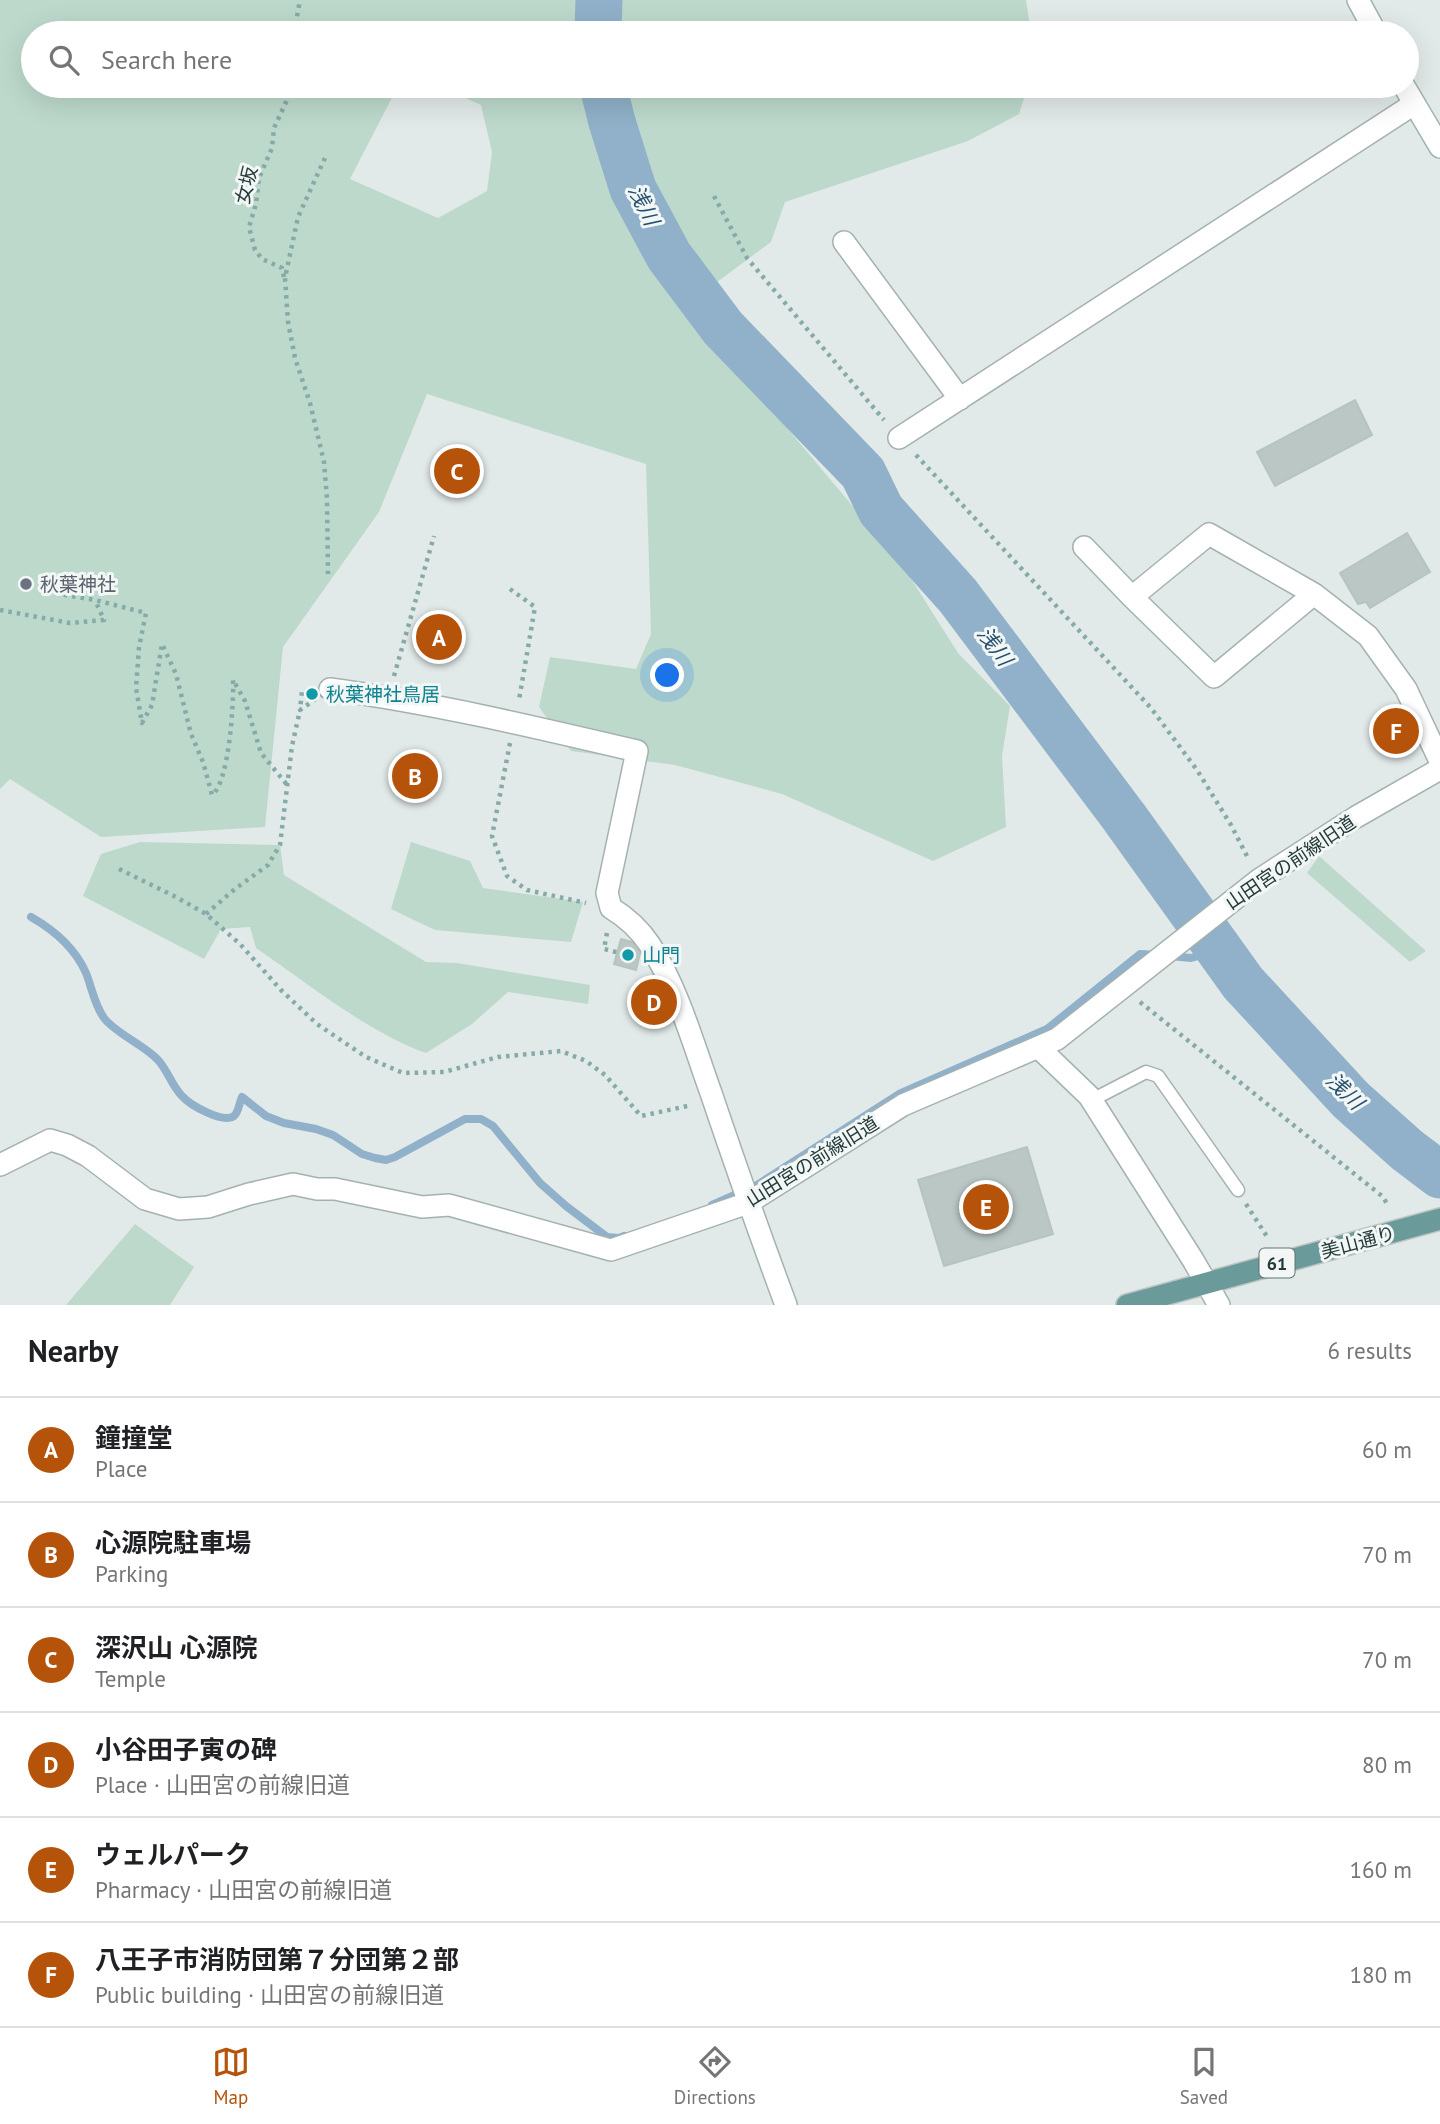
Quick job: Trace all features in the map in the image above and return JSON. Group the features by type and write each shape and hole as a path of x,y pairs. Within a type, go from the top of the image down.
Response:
{"main road":[{"name":"美山通り","path":"1127,1305 1434,1221"}],"street":[{"path":"1358,0 1369,21"},
{"path":"899,438 1405,98"},
{"path":"1411,98 1438,138"},
{"path":"844,242 960,399"},
{"path":"1132,597 1209,534 1314,594 1368,636 1406,689 1440,761"},
{"path":"1084,547 1214,677 1314,594"},
{"path":"330,689 388,697 515,722 637,751 607,893 611,908 624,916 648,942 662,965 683,1014 786,1305"},
{"name":"山田宮の前線旧道","path":"0,1165 50,1140 67,1144 88,1156 145,1199 179,1209 208,1207 293,1184 317,1189 335,1189 422,1207 449,1205 611,1250 746,1195 903,1105 1057,1039 1260,879 1356,817 1440,769"},
{"path":"1039,1048 1092,1101 1219,1305"}],"lane":[{"path":"1092,1101 1146,1072 1158,1076 1238,1190"}],"path":[{"path":"296,21 300,0"},
{"name":"女坂","path":"285,278 282,268 262,259 255,250 249,227 256,204 259,178 272,148 274,128 287,98"},
{"path":"325,158 298,217 285,278 288,322 295,358 310,403 324,462 328,574"},
{"path":"714,196 747,258 899,438 1151,708 1197,770 1260,879"},
{"path":"388,697 434,536"},
{"path":"510,589 535,607 492,836 507,876 527,890 611,908"},
{"path":"47,592 95,600 146,613 139,647 136,688 142,723 152,705 162,644 176,674 191,734 212,795 218,790 223,776 234,698 233,680 245,701 261,753 288,786"},
{"path":"0,610 71,623 104,621 95,600"},
{"path":"206,914 235,888 268,865 280,845 292,746 300,710"},
{"path":"118,869 206,914 240,944 281,990 317,1024 366,1057 403,1073 444,1072 498,1057 561,1051 586,1061 605,1075 642,1116 713,1101"},
{"path":"1121,987 1382,1196 1388,1205"},
{"path":"1238,1190 1268,1238"}],"green space":[{"path":"0,0 1026,0 1029,21 21,21 21,98 392,98 350,179 438,218 487,191 492,152 481,105 466,98 1024,98 1019,114 968,141 785,202 771,242 717,282 695,312 777,416 903,566 958,653 1010,706 1002,756 1006,827 933,861 782,794 675,765 571,751 539,707 550,657 636,669 651,634 646,464 427,394 379,512 283,647 265,827 101,837 10,779 0,789"},
{"path":"140,842 280,845 284,875 426,962 457,963 590,985 588,1004 508,992 472,1024 426,1053 361,1020 256,948 250,927 221,929 204,959 83,896 101,854"},
{"path":"411,842 470,861 483,888 583,902 571,942 435,930 391,909"},
{"path":"1319,856 1426,951 1410,962 1307,873"},
{"path":"135,1224 194,1267 170,1305 66,1305"}],"building":[{"path":"1355,400 1372,435 1275,486 1257,452"},
{"path":"1407,533 1430,572 1370,608 1366,602 1358,604 1340,573"},
{"path":"433,623 453,631 445,651 425,643"},
{"path":"1403,713 1416,740 1393,752 1391,748 1387,749 1376,727"},
{"name":"山門","path":"621,939 642,945 636,970 614,964"},
{"path":"1027,1147 1053,1234 944,1266 918,1180"}],"waterway":[{"name":"浅川","path":"598,21 599,0"},
{"name":"浅川","path":"606,98 633,189 669,256 723,328 863,473 881,510 958,596 1124,817 1243,983 1351,1100 1407,1150 1440,1175"},
{"path":"31,917 56,934 76,956 86,973 95,1002 104,1018 158,1060 179,1092 199,1108 215,1116 229,1118 236,1114 242,1097 266,1116 333,1135 362,1154 386,1160 465,1119 481,1119 493,1126 540,1183 566,1206 607,1237 624,1236"},
{"path":"1170,956 1191,958 1220,950"},
{"path":"712,1205 757,1185 899,1094 1047,1029 1140,954 1157,955"}],"place":[{"name":"深沢山 心源院","path":"457,471"},
{"name":"秋葉神社","path":"26,584"},
{"name":"鐘撞堂","path":"439,637"},
{"name":"秋葉神社鳥居","path":"312,694"},
{"name":"八王子市消防団第７分団第２部","path":"1396,731"},
{"name":"心源院駐車場","path":"415,776"},
{"name":"山門","path":"628,955"},
{"name":"小谷田子寅の碑","path":"654,1002"},
{"name":"ウェルパーク","path":"986,1207"}]}
